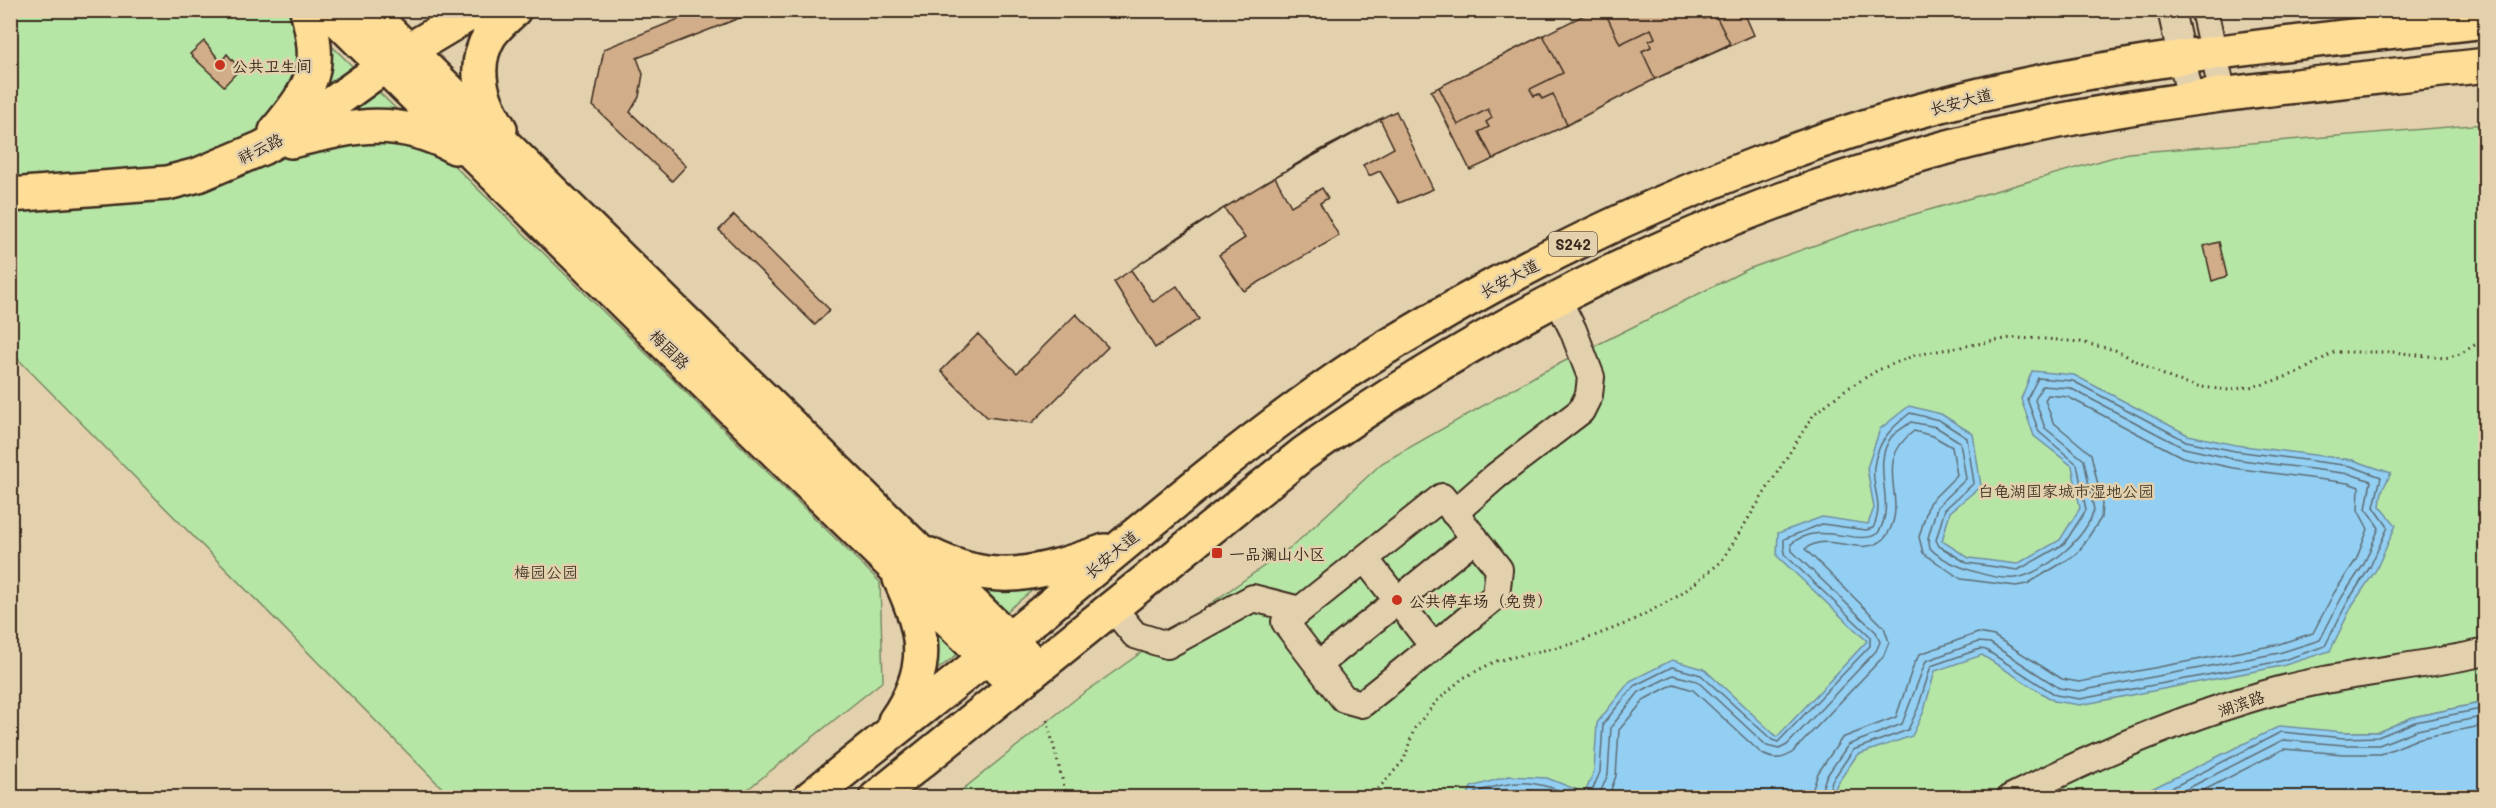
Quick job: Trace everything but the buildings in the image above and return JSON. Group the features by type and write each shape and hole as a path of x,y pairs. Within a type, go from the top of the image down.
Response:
{"main road":[{"path":"262,148 304,96 313,76 312,36 307,10"},
{"name":"梅园路","path":"328,10 395,58 1027,676"},
{"name":"梅园路","path":"367,10 395,58"},
{"name":"祥云路","path":"10,195 167,183 198,175 262,148 300,127 395,58 476,10"},
{"path":"509,169 481,90 479,70 490,34 514,10"},
{"name":"长安大道","path":"810,798 1263,433 1340,377 1502,280 1673,198 1787,153 1891,119 1962,99 2181,58 2486,21"},
{"name":"S242","path":"876,798 1303,454 1365,409 1469,346 1641,255 1716,223 1819,184 1891,162 2061,121 2223,95 2486,65"},
{"path":"262,148 356,128 404,126 427,132 460,149 509,169"},
{"path":"882,740 915,688 922,657 922,637 903,557 958,569 1007,574 1037,573 1121,546"}],"street":[{"path":"2170,10 2191,100"},
{"path":"2204,10 2223,95"},
{"path":"1454,513 1496,476 1581,411 1589,395 1591,377 1557,298"},
{"path":"1442,498 1454,513 1499,569 1496,596 1362,704 1344,699 1285,622 1442,498"},
{"path":"1318,665 1475,538"},
{"path":"1365,559 1433,646"},
{"path":"1112,607 1135,635 1167,645 1253,598 1300,610"},
{"name":"湖滨路","path":"2010,798 2059,773 2157,732 2262,694 2328,679 2486,652"}],"path":[{"path":"1370,798 1404,760 1414,729 1436,702 1463,678 1496,661 1576,643 1630,622 1680,595 1721,562 1814,414 1845,390 1878,370 1915,355 2011,338 2047,339 2080,342 2115,350 2172,379 2201,387 2229,390 2261,385 2300,372 2334,351 2393,352 2445,358 2460,354 2486,338"},
{"path":"2478,546 2486,546"},
{"path":"1047,720 1067,798"}],"green space":[{"name":"梅园公园","path":"10,11 296,11 880,582 883,681 738,797 451,797 11,352"},
{"name":"白龟湖国家城市湿地公园","path":"2485,124 2485,702 2413,717 2378,732 2344,732 2176,779 2135,797 952,798 1077,698 1295,544 1382,463 1539,374 1748,269 1852,232 2128,153"},
{"path":"975,583 1041,583 1006,612"},
{"path":"927,618 959,653 926,678"}],"water":[{"path":"2032,371 2074,375 2188,435 2236,445 2353,460 2391,473 2382,491 2380,506 2396,525 2376,570 2353,604 2330,651 2282,666 2080,705 2054,701 1982,655 1935,671 1924,711 1912,736 1857,755 1837,784 1832,797 1467,797 1471,787 1509,776 1547,778 1585,793 1594,771 1597,723 1630,681 1672,660 1704,669 1777,737 1867,641 1777,556 1778,533 1822,517 1868,524 1874,508 1867,468 1880,429 1909,406 1941,414 1973,434 1981,486 1950,512 1942,541 1969,558 2017,564 2060,540 2080,508 2072,466 2034,436 2021,399"},
{"path":"2485,702 2485,797 2135,797 2280,726 2344,732 2378,732 2413,717"}],"place":[{"name":"公共卫生间","path":"220,65"},
{"name":"一品澜山小区","path":"1217,553"},
{"name":"公共停车场（免费）","path":"1397,600"}]}
